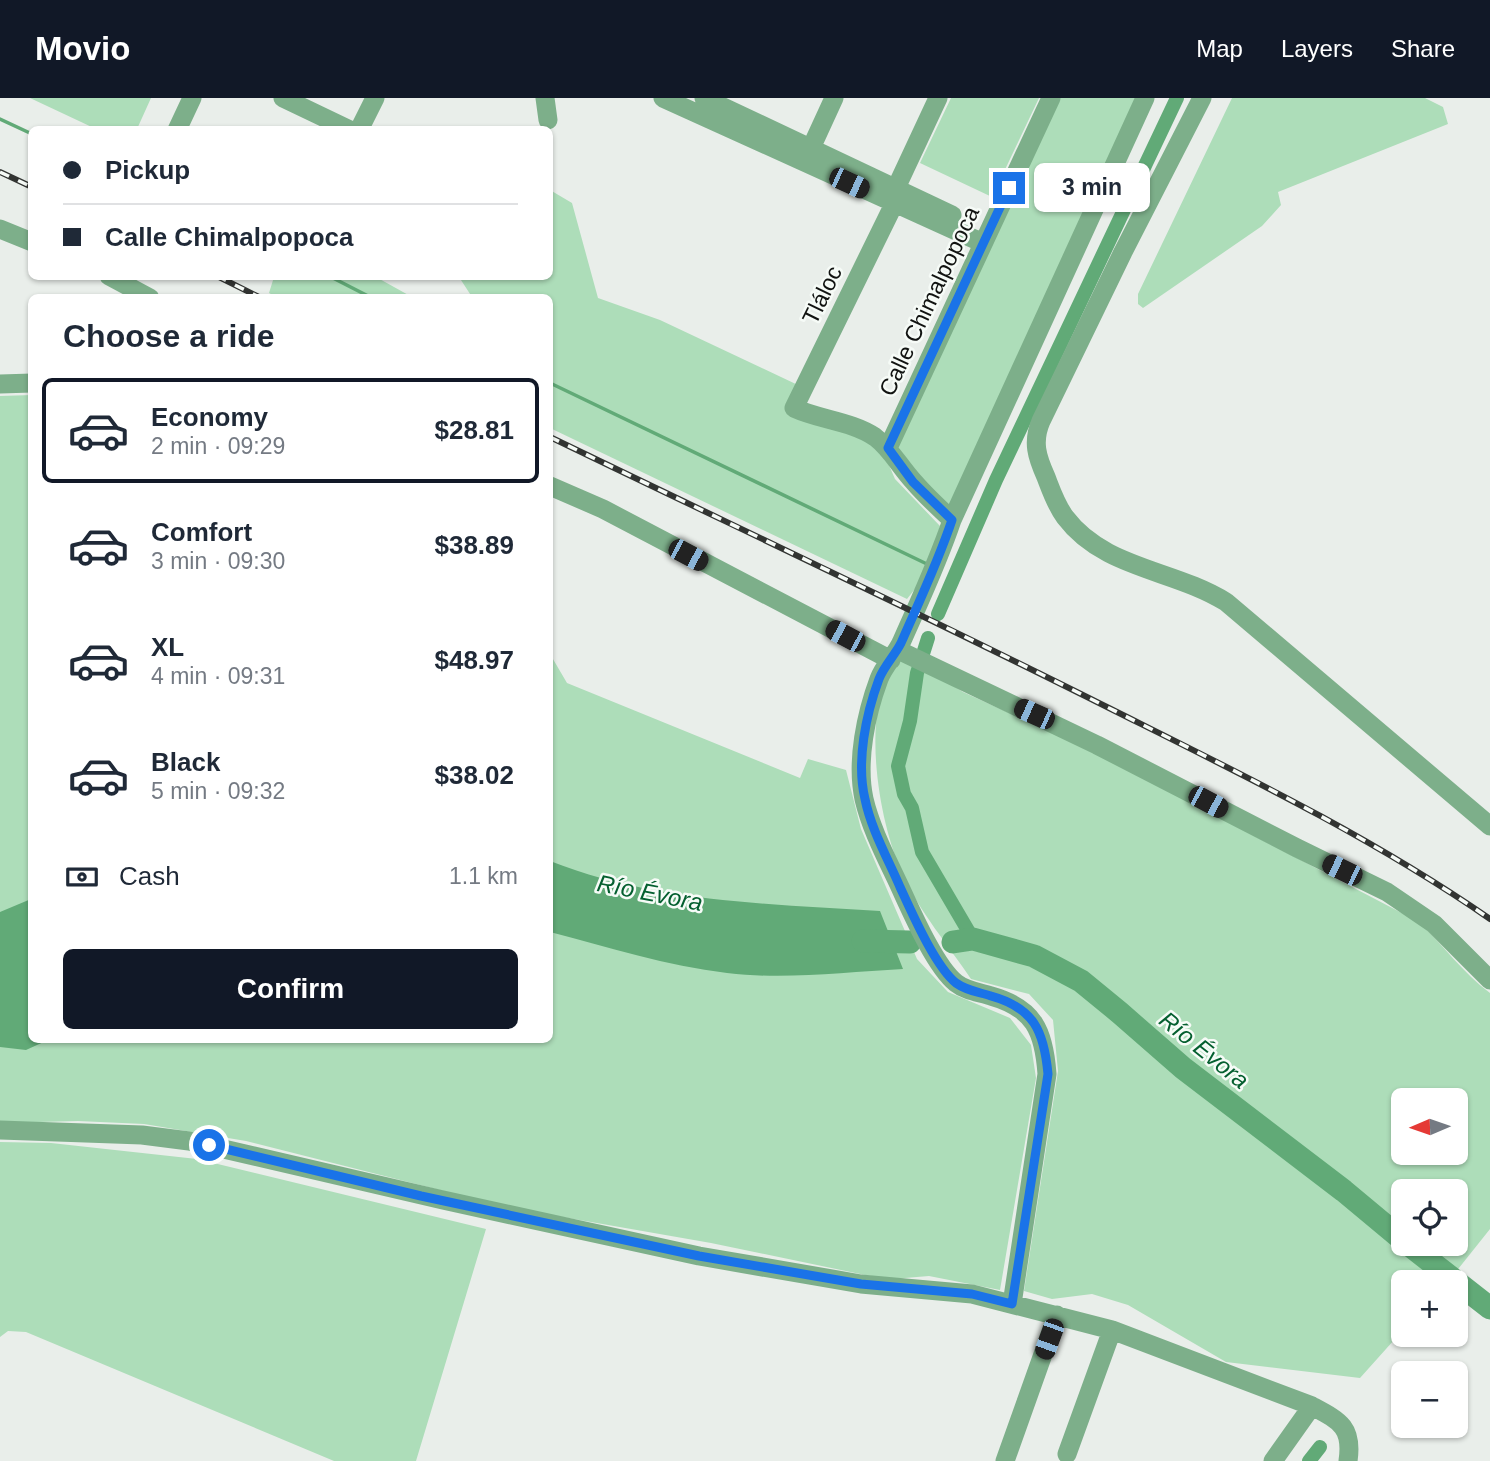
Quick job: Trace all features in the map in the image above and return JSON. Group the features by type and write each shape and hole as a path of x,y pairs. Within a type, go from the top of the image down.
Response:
{"street":[{"path":"179,126 192,98"},
{"path":"283,98 342,126"},
{"path":"361,126 375,98"},
{"path":"545,98 548,120"},
{"path":"663,98 807,155 985,238"},
{"path":"807,155 834,98"},
{"name":"Tláloc","path":"888,448 860,429 821,419 794,408 895,196 938,98"},
{"name":"Calle Chimalpopoca","path":"888,448 1051,98"},
{"path":"1012,1304 1048,1074 1045,1047 1034,1021 1013,1003 972,992 957,984 946,972 908,905 880,843 864,798 862,758 880,676 894,655 937,563 952,520 1145,98"},
{"path":"1202,98 1041,421 1035,446 1040,462 1064,515 1084,538 1107,554 1190,583 1226,602 1490,826"},
{"path":"714,100 807,155"},
{"path":"0,229 28,240"},
{"path":"116,280 143,294"},
{"path":"0,384 28,383"},
{"path":"888,448 913,482 952,520"},
{"path":"553,487 603,509 894,655 1097,745 1395,896 1434,924 1490,980"},
{"path":"0,1130 142,1135 189,1141 430,1198 699,1256 861,1284 972,1294 1112,1330 1312,1406 1332,1416 1348,1434 1348,1461"},
{"path":"1005,1461 1057,1315"},
{"path":"1067,1454 1112,1330"},
{"path":"1273,1461 1312,1406"}],"shaded area":[{"path":"30,98 151,98 138,126 90,126"},
{"path":"951,98 1039,98 992,197 920,163"},
{"path":"1057,98 1136,98 948,513 896,445"},
{"path":"1232,98 1425,98 1443,107 1448,124 1278,192 1281,205 1262,226 1143,308 1138,304 1138,294"},
{"path":"553,192 572,203 598,298 660,320 800,386 788,409 840,428 882,449 895,479 940,526 926,575 907,599 553,429 553,294 470,294 461,280 553,280"},
{"path":"273,280 381,280 407,294 271,294"},
{"path":"28,395 28,1043 553,1043 553,659 567,683 800,778 808,759 846,770 861,829 917,959 948,992 1010,1018 1031,1045 1036,1078 1000,1290 929,1276 893,1279 865,1275 711,1243 511,1208 246,1141 144,1124 78,1121 0,1123 0,396"},
{"path":"899,659 929,671 963,692 1090,750 1419,922 1462,968 1490,993 1490,1229 1457,1270 1391,1270 1391,1343 1360,1378 1226,1362 1128,1305 1092,1294 1052,1299 1024,1291 1058,1071 1053,1020 1029,994 971,979 926,915 903,875 887,831 877,777 876,722 887,676"},
{"path":"0,1142 51,1143 197,1159 486,1229 416,1461 334,1461 26,1332 8,1331 0,1337"}],"water":[{"path":"553,862 589,875 671,893 754,903 880,911 903,969 792,976 749,975 660,961 553,933"},
{"path":"28,900 28,1043 41,1043 26,1050 0,1047 0,912"}],"waterway":[{"path":"938,614 996,480 1177,98"},
{"path":"0,119 28,132"},
{"path":"337,280 364,294"},
{"path":"553,384 929,565"},
{"path":"928,638 917,673 910,721 898,766 904,794 912,808 922,852 973,939"},
{"name":"Río Évora","path":"953,942 973,939 1034,956 1081,981 1183,1068 1391,1230"},
{"name":"Río Évora","path":"863,941 910,942"},
{"name":"Río Évora","path":"1423,1256 1490,1308"},
{"path":"1309,1461 1320,1447"}],"railway":[{"path":"0,172 28,185"},
{"path":"225,280 253,294"},
{"path":"553,438 970,639 1255,781 1398,860 1490,919"}],"route":[{"path":"209,1145 421,1196 699,1256 861,1284 972,1294 1012,1304 1048,1074 1045,1047 1034,1021 1013,1003 972,992 957,984 927,942 880,843 864,798 862,758 870,709 880,676 898,650 937,563 952,520 913,482 888,448 1009,188"}]}
